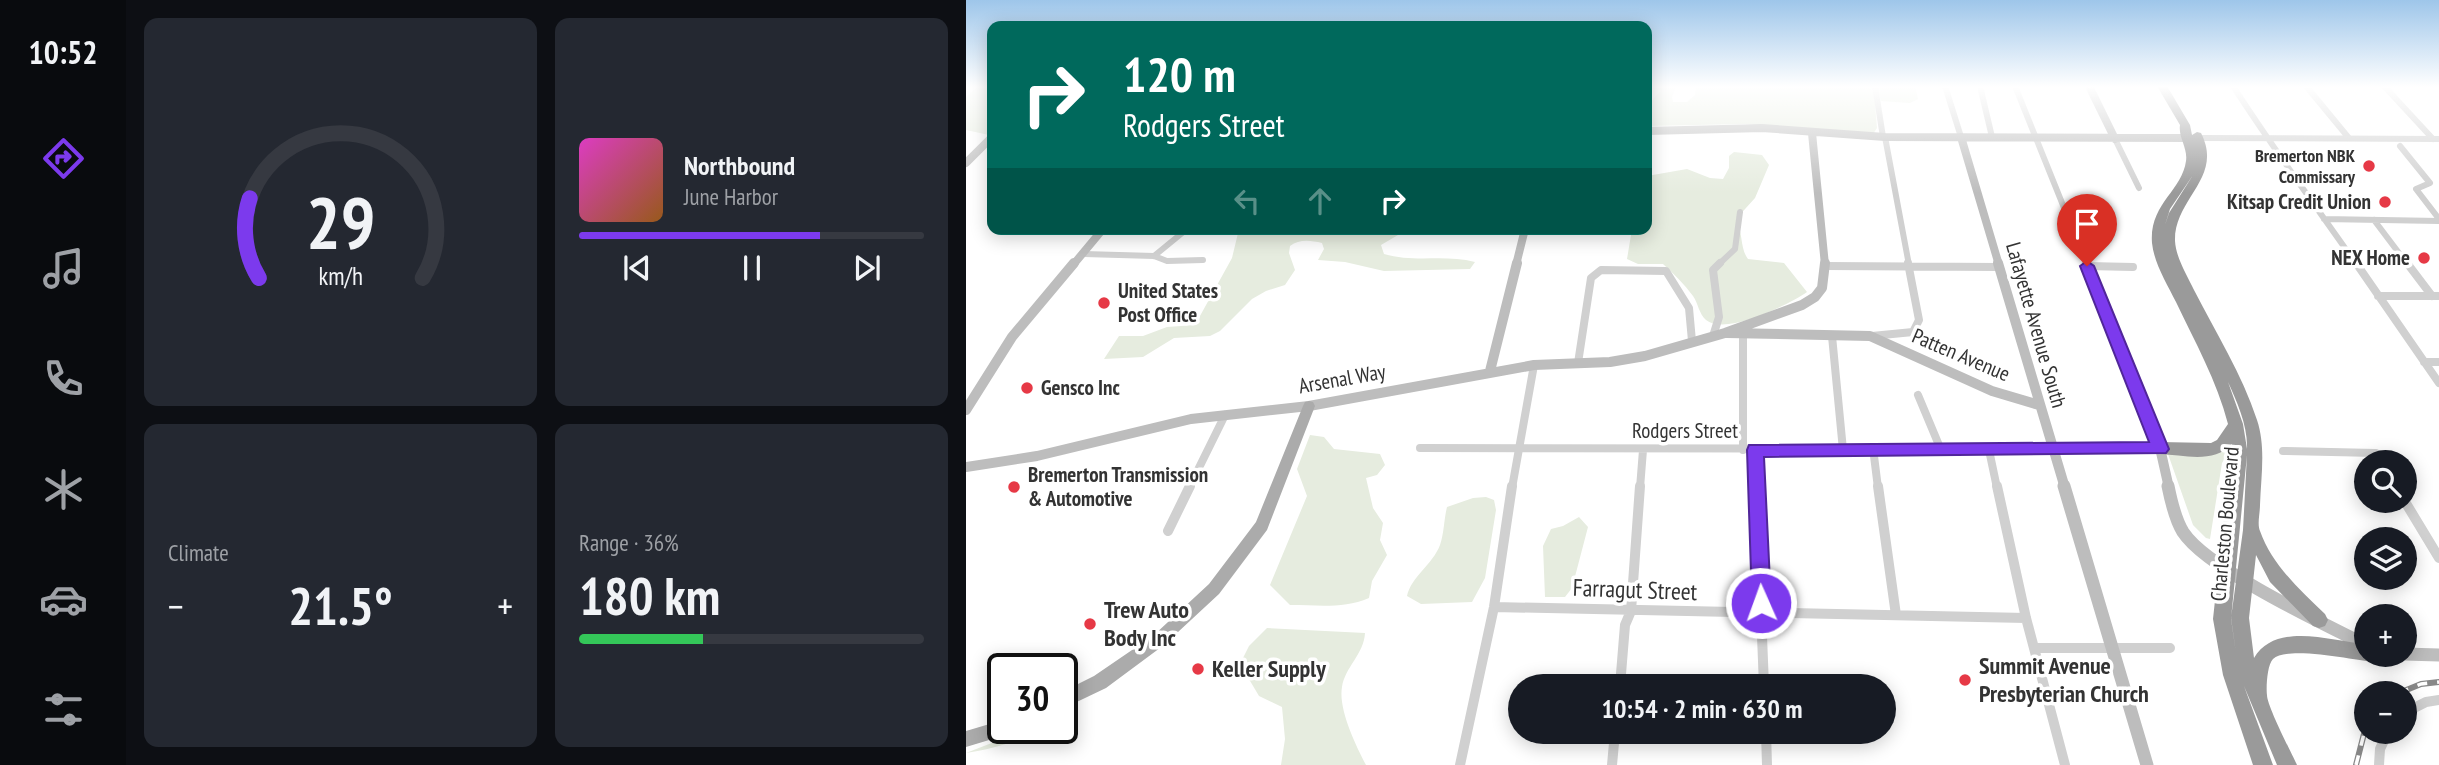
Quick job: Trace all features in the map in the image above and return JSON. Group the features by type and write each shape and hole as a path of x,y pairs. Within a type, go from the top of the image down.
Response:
{"highway":[{"path":"2184,122 2191,134"},
{"name":"Charleston Boulevard","path":"2191,134 2193,165 2162,213 2158,239 2164,263 2236,424 2240,450 2222,619 2235,689 2263,765"},
{"name":"Charleston Boulevard","path":"2191,134 2204,156 2203,168 2173,216 2169,241 2175,264 2235,385 2253,430 2255,443 2251,530 2240,618 2244,659 2287,765"},
{"path":"2160,449 2214,449 2228,441 2236,424"},
{"path":"2251,530 2276,577 2319,620"},
{"path":"2261,701 2259,669 2267,653 2277,646 2299,644 2354,653"}],"main road":[{"path":"2107,122 2115,139"},
{"path":"1652,131 1762,128 1884,137 2115,139 2154,139 2191,134"},
{"path":"1725,333 1802,305 1815,297 1822,288 1825,266 1812,133"},
{"name":"Lafayette Avenue South","path":"1961,137 2147,765"},
{"path":"966,163 987,142"},
{"path":"966,410 1012,337 1098,235"},
{"path":"1490,371 1524,235"},
{"name":"Arsenal Way","path":"966,467 1037,456 1191,419 1309,406 1534,365 1626,360 1725,333"},
{"name":"Patten Avenue","path":"1725,333 1870,336 1992,391 2039,405"},
{"path":"1078,693 1100,682 1158,640 1214,589 1262,526 1309,406"},
{"name":"Rodgers Street","path":"2053,449 2160,449"},
{"path":"2160,449 2183,531 2203,553 2244,579 2354,639"},
{"path":"2417,654 2439,655"},
{"path":"966,739 987,733"}],"street":[{"path":"1881,122 1907,261 1911,267"},
{"path":"1956,122 1961,137"},
{"path":"1988,122 1992,137"},
{"path":"2029,122 2160,449"},
{"path":"2257,122 2284,166 2295,177 2439,383"},
{"path":"2335,122 2348,137"},
{"path":"2419,122 2436,139"},
{"path":"2191,134 2269,140 2348,137 2436,139"},
{"path":"2115,139 2139,188"},
{"path":"2400,146 2430,183"},
{"path":"2439,183 2430,183 2416,189 2439,220"},
{"path":"1713,336 1718,317 1713,270 1735,249 1740,212"},
{"path":"2324,219 2439,220"},
{"path":"2374,220 2435,296"},
{"path":"1154,256 1180,235"},
{"path":"1084,254 1154,256 1167,261 1203,260"},
{"path":"1825,266 1998,267"},
{"path":"2087,266 2133,267"},
{"name":"Patten Avenue","path":"1870,336 1913,332 1919,320 1911,267"},
{"path":"1578,363 1591,278 1601,270 1666,271 1689,308 1692,341"},
{"path":"2378,296 2435,296"},
{"path":"1743,335 1743,450"},
{"path":"1832,336 1843,450"},
{"path":"2424,362 2439,362"},
{"path":"1460,765 1494,607 1534,365"},
{"path":"1918,395 1941,450"},
{"path":"1168,531 1225,415"},
{"name":"Rodgers Street","path":"1420,448 2053,449"},
{"path":"1873,448 1896,615"},
{"path":"1621,674 1625,625 1631,611 1643,450"},
{"path":"1755,450 1764,674"},
{"path":"1989,450 2026,618 2065,765"},
{"path":"2283,451 2354,453"},
{"path":"2412,513 2439,558"},
{"name":"Farragut Street","path":"1494,607 2026,618"},
{"path":"2034,648 2170,648"},
{"path":"2417,706 2439,700"},
{"path":"1612,765 1614,744"},
{"path":"1766,744 1767,765"},
{"path":"2379,765 2382,744"}],"shaded area":[{"path":"966,122 987,122 987,135 966,130"},
{"path":"1652,122 1876,122 1877,128 1873,134 1745,124 1652,126"},
{"path":"1734,152 1762,155 1769,165 1755,198 1736,219 1745,255 1748,259 1784,263 1807,292 1757,317 1742,322 1715,324 1704,318 1693,296 1663,264 1638,264 1627,259 1631,235 1652,235 1652,175 1687,169 1710,178 1723,179 1729,168 1729,156"},
{"path":"1238,235 1398,235 1381,245 1384,254 1475,262 1470,269 1384,271 1345,262 1318,260 1324,249 1322,243 1297,242 1290,246 1289,253 1295,270 1285,285 1252,299 1220,331 1210,336 1174,338 1143,357 1104,359 1119,336 1143,336 1167,327 1195,325 1232,258"},
{"path":"1310,435 1324,437 1334,449 1380,454 1385,465 1377,475 1366,478 1373,508 1383,523 1380,540 1387,555 1372,581 1369,598 1350,604 1290,605 1270,585 1307,496 1297,469"},
{"path":"2224,449 2228,453 2222,463 2210,539 2193,525 2168,454"},
{"path":"1486,497 1494,500 1496,510 1485,578 1472,602 1421,604 1407,596 1413,583 1437,552 1447,507 1473,498"},
{"path":"1579,517 1588,527 1572,588 1565,597 1545,597 1543,546 1551,529"},
{"path":"1267,628 1365,633 1364,641 1344,680 1341,696 1349,727 1366,765 1281,765 1285,739 1282,707 1259,696 1240,664 1249,646"},
{"path":"989,744 1005,744 986,749 966,753"}],"railway":[{"path":"2417,686 2439,682"},
{"path":"2356,765 2361,744"}],"place":[{"name":"Bremerton NBK Commissary","path":"2369,166"},
{"name":"Kitsap Credit Union","path":"2385,202"},
{"name":"NEX Home","path":"2424,258"},
{"name":"United States Post Office","path":"1104,303"},
{"name":"Gensco Inc","path":"1027,388"},
{"name":"Bremerton Transmission & Automotive","path":"1014,487"},
{"name":"Trew Auto Body Inc","path":"1090,624"},
{"name":"Keller Supply","path":"1198,669"},
{"name":"Summit Avenue Presbyterian Church","path":"1965,680"}],"route":[{"path":"1761,603 1755,450 2160,449 2087,266"}]}
